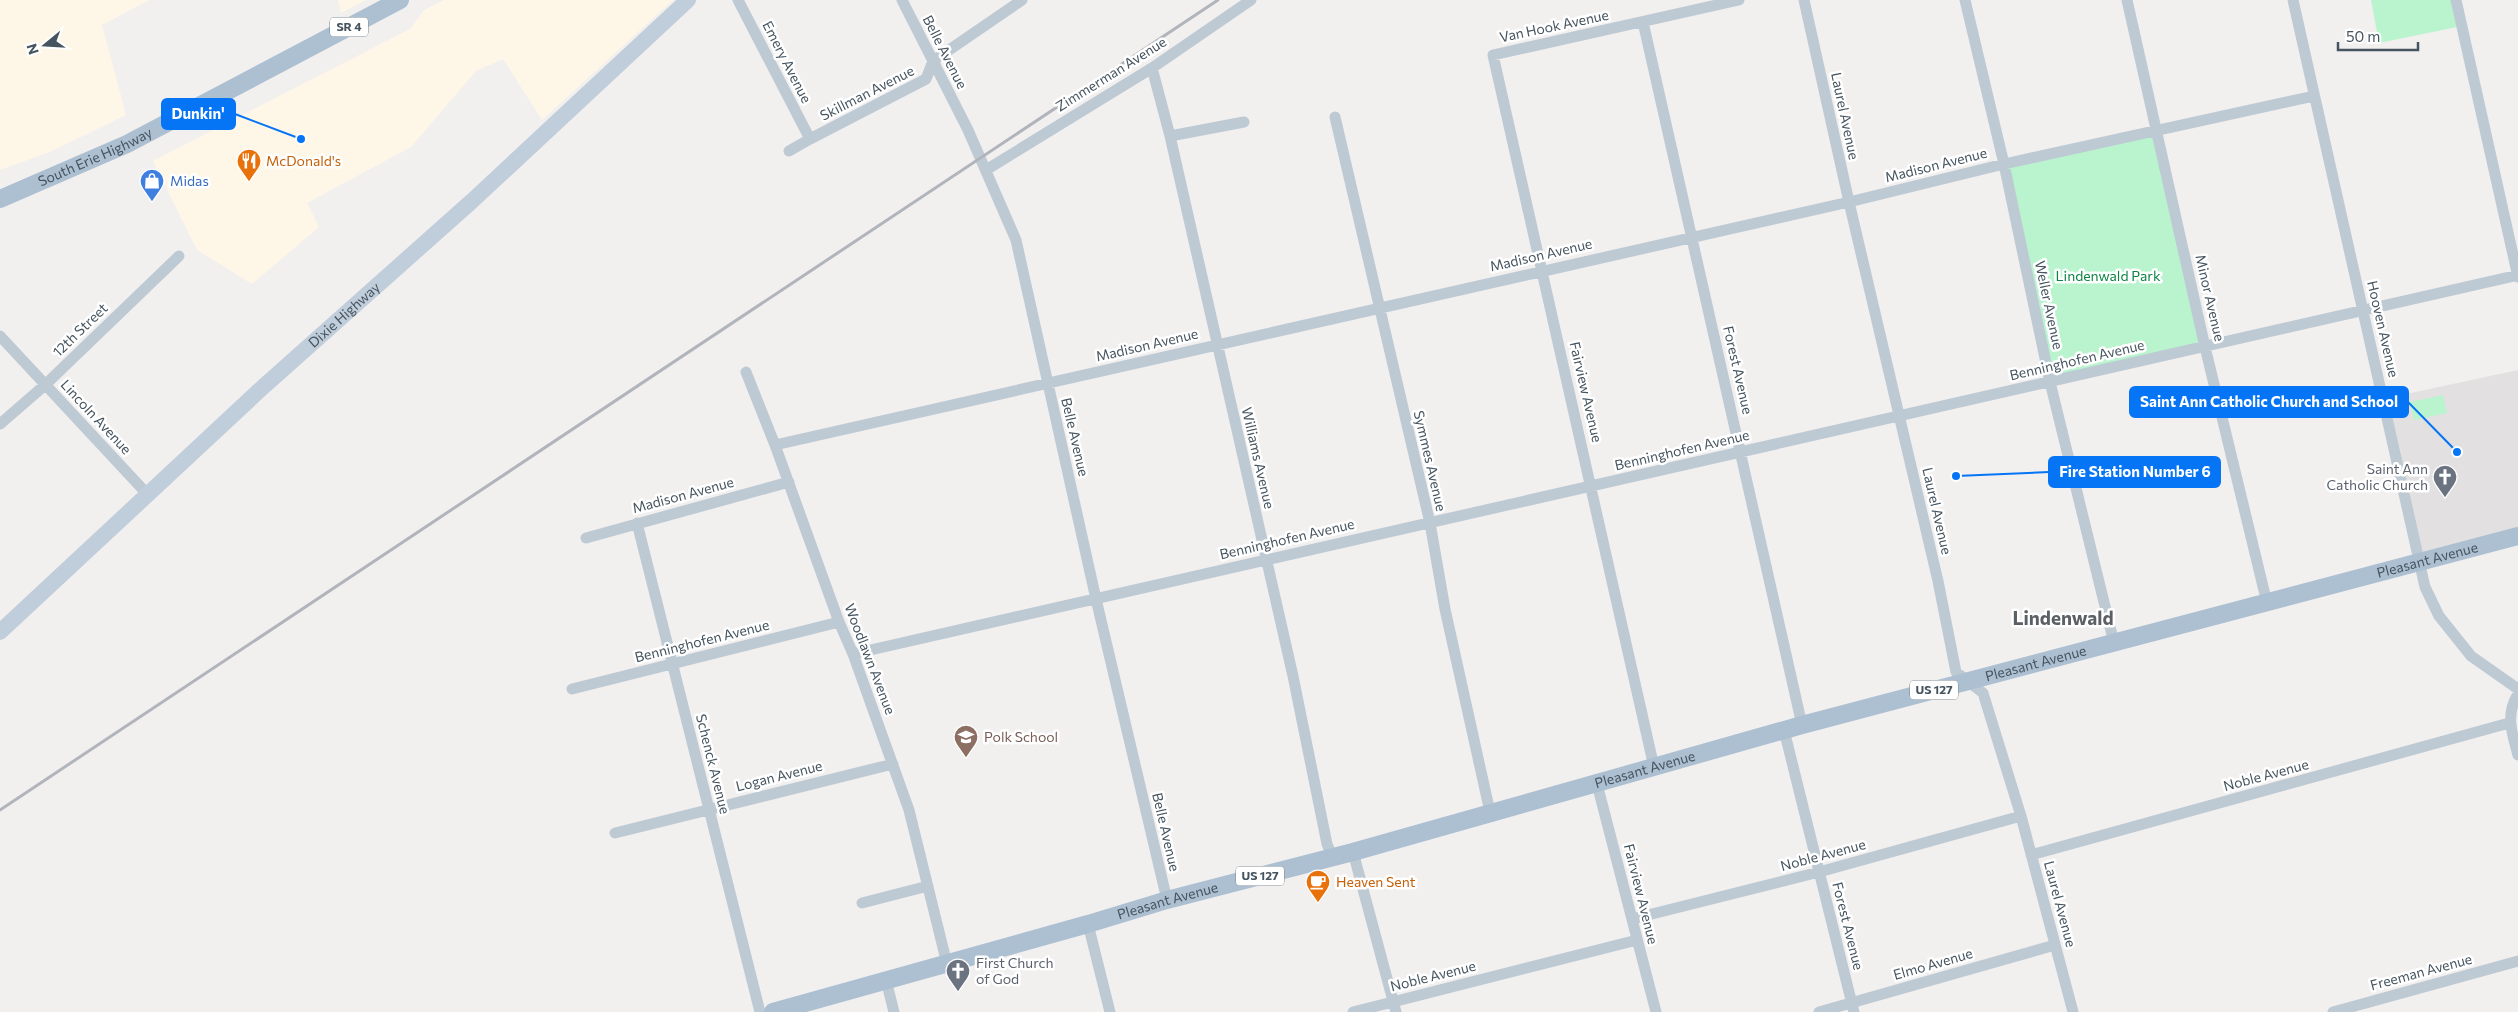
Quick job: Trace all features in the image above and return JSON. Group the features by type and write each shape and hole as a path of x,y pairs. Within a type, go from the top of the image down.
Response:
{"main road":[{"name":"South Erie Highway","path":"0,199 127,144 400,0"},
{"name":"Pleasant Avenue","path":"773,1012 1167,900 1353,852 1802,725 2518,536"}],"street":[{"name":"Dixie Highway","path":"0,632 149,496 264,387 472,201 688,0"},
{"name":"Emery Avenue","path":"738,0 810,138"},
{"name":"Belle Avenue","path":"902,0 986,170 1016,240 1096,599 1167,900"},
{"name":"Skillman Avenue","path":"789,151 810,138 926,80 933,61 1022,0"},
{"name":"Zimmerman Avenue","path":"986,170 1152,68 1251,0"},
{"name":"Van Hook Avenue","path":"1493,54 1739,0"},
{"name":"Laurel Avenue","path":"1804,0 1849,202 1938,581 1956,672 1983,693 2021,816 2073,1012"},
{"name":"Weller Avenue","path":"1965,0 2004,164 2050,382 2114,644"},
{"name":"Minor Avenue","path":"2127,0 2205,346 2266,603"},
{"name":"Hooven Avenue","path":"2293,0 2425,588 2440,616 2471,656 2518,688"},
{"path":"2456,0 2518,276"},
{"name":"Forest Avenue","path":"1643,22 1742,452 1802,725"},
{"name":"Fairview Avenue","path":"1493,54 1654,767"},
{"name":"Williams Avenue","path":"1152,68 1170,136 1293,676 1327,844 1332,856"},
{"name":"Madison Avenue","path":"775,445 1849,202 2004,164 2314,96"},
{"name":"Symmes Avenue","path":"1335,117 1378,308 1430,524 1445,609 1490,812"},
{"path":"1170,136 1244,122"},
{"name":"12th Street","path":"0,424 45,385 179,256"},
{"name":"Benninghofen Avenue","path":"853,654 1265,559 1430,524 1899,417 2362,309 2518,276"},
{"name":"Lincoln Avenue","path":"0,336 149,496"},
{"name":"Woodlawn Avenue","path":"746,372 789,482 839,622 853,654 910,810 947,964"},
{"name":"Madison Avenue","path":"586,538 789,482"},
{"name":"Schenck Avenue","path":"637,523 760,1012"},
{"name":"Benninghofen Avenue","path":"572,689 839,622"},
{"path":"2518,694 2512,704 2509,723 2518,755"},
{"name":"Noble Avenue","path":"2031,855 2509,723"},
{"name":"Forest Avenue","path":"1784,730 1853,1007"},
{"name":"Logan Avenue","path":"615,833 893,764"},
{"name":"Fairview Avenue","path":"1597,784 1656,1012"},
{"name":"Noble Avenue","path":"1632,920 1819,872 2021,816"},
{"path":"1353,852 1395,1006"},
{"path":"862,903 928,886"},
{"path":"1088,924 1110,1012"},
{"name":"Noble Avenue","path":"1353,1012 1395,1006 1637,940"},
{"name":"Elmo Avenue","path":"1819,1012 1853,1007 2055,945"},
{"name":"Freeman Avenue","path":"2333,1012 2518,961"},
{"path":"886,980 894,1012"}],"shaded area":[{"path":"0,0 149,0 102,25 126,115 52,151 0,170"},
{"path":"338,0 366,0 341,13"},
{"path":"444,0 673,0 542,120 503,59 476,71 411,147 307,203 319,227 252,284 197,250 153,161 410,29 424,10"},
{"path":"2518,370 2518,536 2418,561 2383,399"}],"green space":[{"path":"2371,0 2456,0 2462,26 2379,43"},
{"name":"Lindenwald Park","path":"2157,130 2205,347 2050,382 2004,164"},
{"path":"2443,395 2447,413 2414,420 2410,402"}],"railway":[{"path":"0,810 1218,0"}],"place":[{"name":"Dunkin'","path":"301,139"},
{"name":"McDonald's","path":"249,182"},
{"name":"Midas","path":"152,202"},
{"name":"Saint Ann Catholic Church and School","path":"2457,452"},
{"name":"Fire Station Number 6","path":"1956,476"},
{"name":"Saint Ann Catholic Church","path":"2445,498"},
{"name":"Polk School","path":"966,758"},
{"name":"Heaven Sent","path":"1318,903"},
{"name":"First Church of God","path":"958,992"}],"district":[{"name":"Lindenwald","path":"2063,618"}]}
